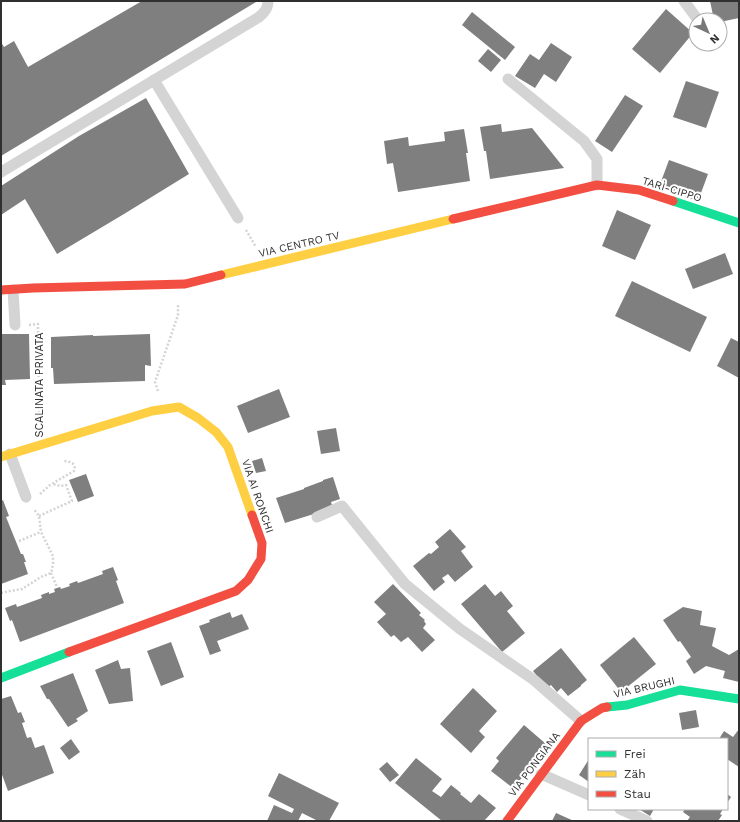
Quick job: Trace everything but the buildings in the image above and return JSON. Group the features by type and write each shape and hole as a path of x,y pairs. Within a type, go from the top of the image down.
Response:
{"street":[{"name":"TARÌ-CIPPO","path":"597,185 639,190 739,223"},
{"name":"VIA CENTRO TV","path":"1,290 185,284 597,185"},
{"name":"VIA AI RONCHI","path":"1,678 236,590 248,580 261,559 262,543 228,446 216,432 198,418 179,407 152,411 5,456"},
{"name":"VIA BRUGHI","path":"581,721 602,708 627,705 680,690 739,700"},
{"name":"VIA PONGIANA","path":"507,821 581,721"}],"lane":[{"path":"1,172 259,17 268,7 268,1"},
{"path":"684,1 692,12"},
{"path":"508,79 584,141 597,159 597,185"},
{"path":"154,80 238,218"},
{"path":"13,290 15,326"},
{"path":"5,456 32,500"},
{"path":"317,517 342,506 406,584 460,629 534,680 581,721"},
{"path":"541,774 588,795"},
{"path":"622,810 647,821"}],"path":[{"path":"238,218 267,264"},
{"path":"164,409 155,382 178,315 178,284"},
{"name":"SCALINATA PRIVATA","path":"15,326 38,324 39,445"},
{"path":"56,461 68,461 72,463 75,468 74,471 52,484 32,500 39,516 41,532 53,556 54,563 51,573 57,587"},
{"path":"39,516 72,501 66,485 60,486 52,484"},
{"path":"19,541 41,532"},
{"path":"1,593 22,589 41,577 51,573"}],"traffic: fast":[{"path":"673,201 739,223"},
{"path":"1,678 69,652"},
{"path":"607,707 627,705 680,690 739,699"}],"traffic: slow":[{"path":"221,275 453,219"},
{"path":"1,457 152,411 179,407 198,418 216,432 228,447 252,515"}],"traffic: jam":[{"path":"453,219 597,185 639,190 673,201"},
{"path":"1,290 185,284 221,275"},
{"path":"69,652 236,591 248,580 261,559 262,543 252,515"},
{"path":"507,821 581,721 602,708 607,707"}]}
